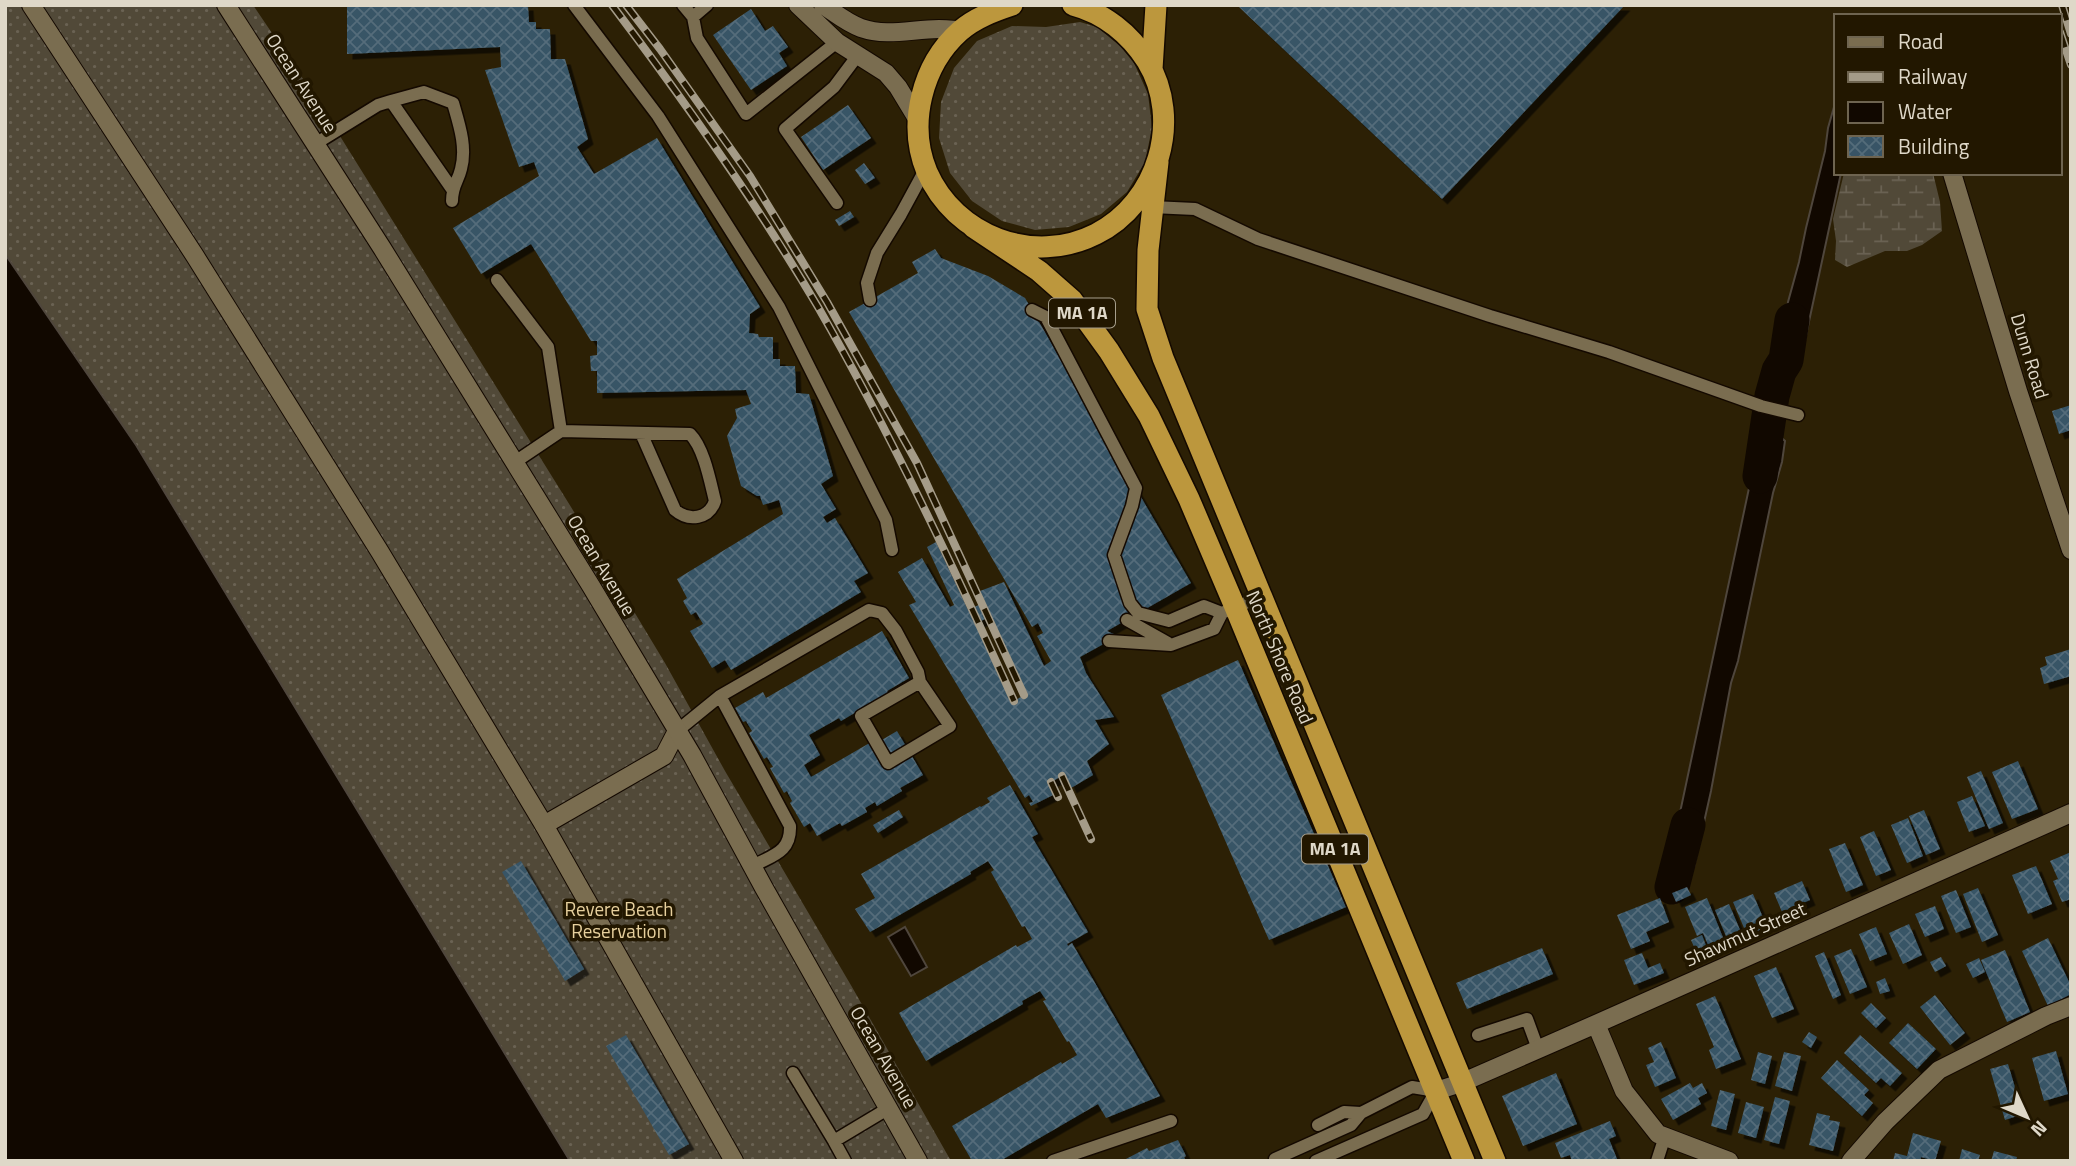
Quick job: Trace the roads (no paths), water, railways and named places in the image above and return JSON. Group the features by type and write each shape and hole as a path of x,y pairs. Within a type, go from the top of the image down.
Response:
{"highway":[{"name":"MA 1A","path":"973,228 950,208 932,183 919,144 918,120 924,86 938,56 961,30 990,12 1012,5"},
{"path":"1073,5 1103,17 1122,31 1139,49 1152,69"},
{"name":"MA 1A","path":"1156,5 1152,69 1160,91 1164,115 1158,162"},
{"path":"973,228 1002,241 1034,247 1066,245 1097,234 1123,216 1144,191 1158,162"},
{"name":"North Shore Road","path":"1158,162 1147,250 1147,309 1163,358 1494,1161"},
{"name":"North Shore Road","path":"973,228 1039,271 1072,300 1109,351 1149,416 1189,499 1228,610 1464,1161"}],"main road":[{"path":"31,5 210,279 380,552 544,825 734,1161"},
{"name":"Ocean Avenue","path":"226,5 515,462 677,731 918,1161"},
{"path":"798,5 837,42 886,73 918,120"},
{"path":"822,5 862,29 899,33 937,29 961,30"},
{"name":"Dunn Road","path":"1953,175 2018,391 2071,550"},
{"path":"544,825 664,756 677,731"},
{"name":"Shawmut Street","path":"1436,1091 1461,1083 1596,1024 2071,813"},
{"path":"1851,1161 1885,1122 1939,1070 2071,1006"},
{"path":"1596,1024 1624,1091 1658,1134 1729,1161"}],"lane":[{"path":"574,5 657,116 779,307 886,520 892,550"},
{"path":"682,5 693,17 697,38 747,114 837,42"},
{"path":"693,17 707,5"},
{"path":"837,204 785,129 834,87 858,55"},
{"path":"315,144 378,105 391,101 424,92 453,103 462,137 461,169 452,195 391,101"},
{"path":"870,300 867,283 877,253 926,168"},
{"path":"1152,207 1195,209 1258,239 1465,308 1609,352 1761,406 1798,415"},
{"path":"497,280 548,347 561,431"},
{"path":"1032,310 1046,317 1136,488 1114,555 1130,603 1138,613 1169,621 1204,606 1228,610"},
{"path":"515,462 561,431 690,434 695,439 715,501 707,514 694,519 683,517 676,510 641,433"},
{"path":"1109,641 1171,645 1214,629 1228,610 1262,596"},
{"path":"677,731 720,696 869,610 882,613 896,631 918,672 920,682 950,726 888,763 861,716 920,682"},
{"path":"1127,620 1171,645"},
{"path":"720,696 790,826 791,837 783,849 753,866"},
{"path":"1478,1035 1527,1019 1538,1049"},
{"path":"793,1073 845,1161"},
{"path":"1275,1159 1352,1125 1360,1113 1412,1087 1436,1091 1423,1114 1316,1161"},
{"path":"834,1141 889,1108"},
{"path":"1318,1125 1344,1112 1360,1113"},
{"path":"1053,1161 1171,1121"},
{"path":"1657,1161 1665,1136"}],"water":[{"path":"1834,107 1834,175 1841,175 1799,368 1792,371 1786,370 1781,360 1788,302 1825,151"},
{"path":"5,254 136,445 570,1161 5,1161"},
{"path":"1769,430 1785,441 1782,462 1731,683 1694,867 1688,874 1679,873 1674,865 1675,836 1752,474 1763,433"},
{"path":"905,927 927,967 911,976 888,937"}],"waterway":[{"path":"1760,476 1772,396 1779,371 1786,360 1792,320"},
{"path":"1672,887 1688,825"}],"railway":[{"path":"612,5 720,153 818,307 921,502 1014,701"},
{"path":"626,5 750,176 827,302 917,463 1024,695"},
{"path":"2062,5 2071,34"},
{"path":"2062,38 2071,65"},
{"path":"1062,776 1091,839"},
{"path":"1051,782 1058,797"}],"park label":[{"name":"Revere Beach Reservation","path":"619,920"}]}
